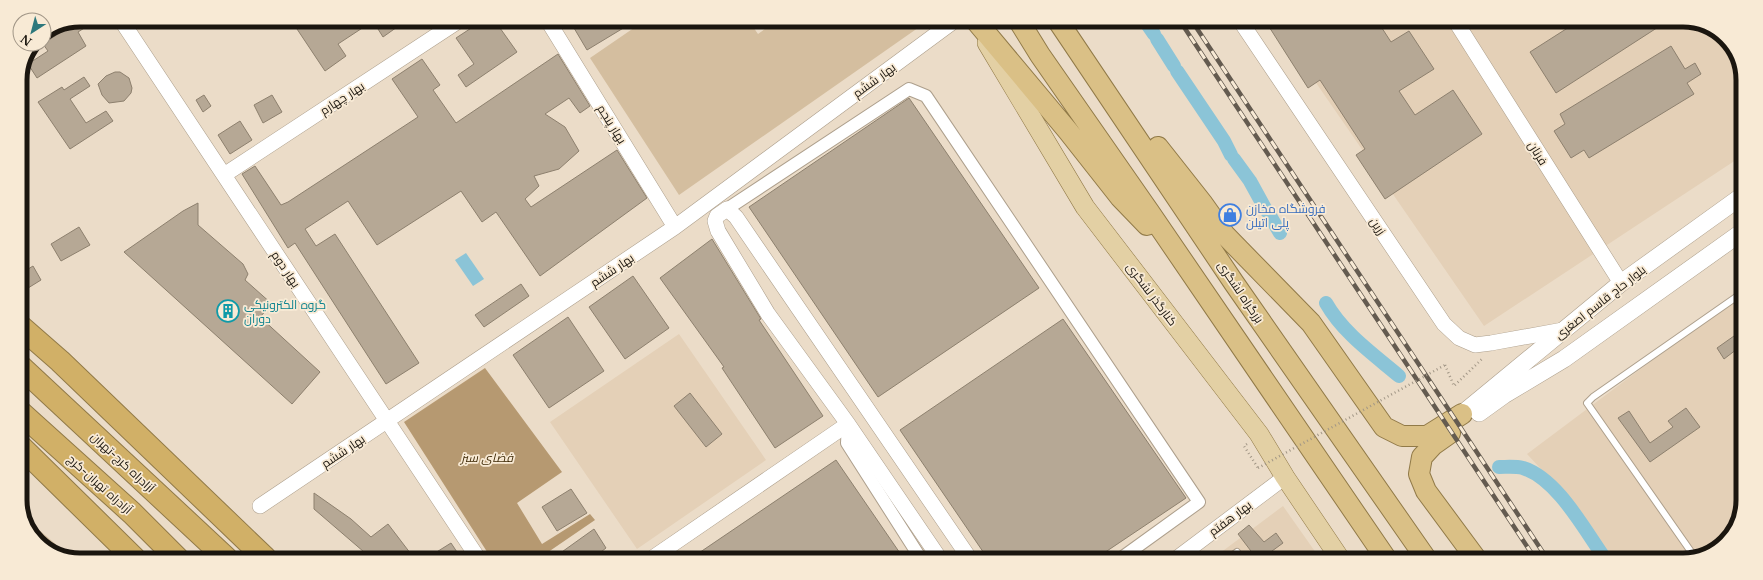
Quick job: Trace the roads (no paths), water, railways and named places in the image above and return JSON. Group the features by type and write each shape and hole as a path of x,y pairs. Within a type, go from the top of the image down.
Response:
{"highway":[{"path":"980,27 1068,131 1120,197 1147,225 1193,278"},
{"path":"1023,27 1040,55 1382,553"},
{"name":"بزرگراه لشگری","path":"1062,27 1234,283 1422,553"},
{"path":"1106,91 1145,130 1203,204 1225,235 1311,323 1384,427 1402,436 1427,436 1465,417"},
{"path":"27,332 60,361 260,553"},
{"name":"آزادراه کرج-تهران","path":"27,373 221,553"},
{"path":"1465,417 1433,445 1422,457 1419,474 1426,490 1472,553"},
{"name":"آزادراه تهران-کرج","path":"27,418 132,513 172,553"},
{"path":"27,453 129,553"}],"main road":[{"name":"کنارگذر لشگری","path":"979,27 1085,207 1259,434 1285,477 1336,553"},
{"name":"بلوار حاج قاسم اصغری","path":"1465,417 1563,330 1602,298 1736,200"},
{"name":"بلوار حاج قاسم اصغری","path":"1465,417 1564,359 1736,236"},
{"path":"1602,298 1616,321"}],"street":[{"name":"بهار دوم","path":"126,27 475,553"},
{"name":"بهار چهارم","path":"224,175 449,27"},
{"name":"بهار پنجم","path":"552,27 675,227"},
{"name":"بهار ششم","path":"260,506 675,227 946,27"},
{"name":"زرین","path":"1244,27 1444,324 1459,338 1475,345 1563,330"},
{"name":"فرنان","path":"1459,27 1621,283"},
{"path":"936,553 848,424 768,314 718,231 715,221 717,216 727,209 909,89 926,96 1199,502 1128,553"},
{"path":"727,209 736,217 966,553"},
{"path":"660,553 848,424"},
{"path":"848,424 847,443 917,553"},
{"name":"بهار هفتم","path":"1184,553 1285,477"}],"lane":[{"path":"1691,552 1587,403 1736,297"}],"water":[{"path":"466,253 484,279 473,286 455,260"}],"waterway":[{"path":"1149,27 1154,34"},
{"path":"1157,39 1174,66"},
{"path":"1177,71 1224,141 1231,155"},
{"path":"1234,159 1250,181 1266,210"},
{"path":"1269,214 1280,233"},
{"path":"1326,303 1341,324 1369,351 1399,376"},
{"path":"1499,467 1523,468 1536,474 1548,483 1570,507 1601,553"}],"railway":[{"path":"1184,27 1531,553"},
{"path":"1196,27 1543,553"}],"place":[{"name":"فروشگاه مخازن پلی اتیلن","path":"1230,215"},
{"name":"گروه الکترونیکی دوران","path":"228,311"}],"park label":[{"name":"فضای سبز","path":"487,457"}]}
